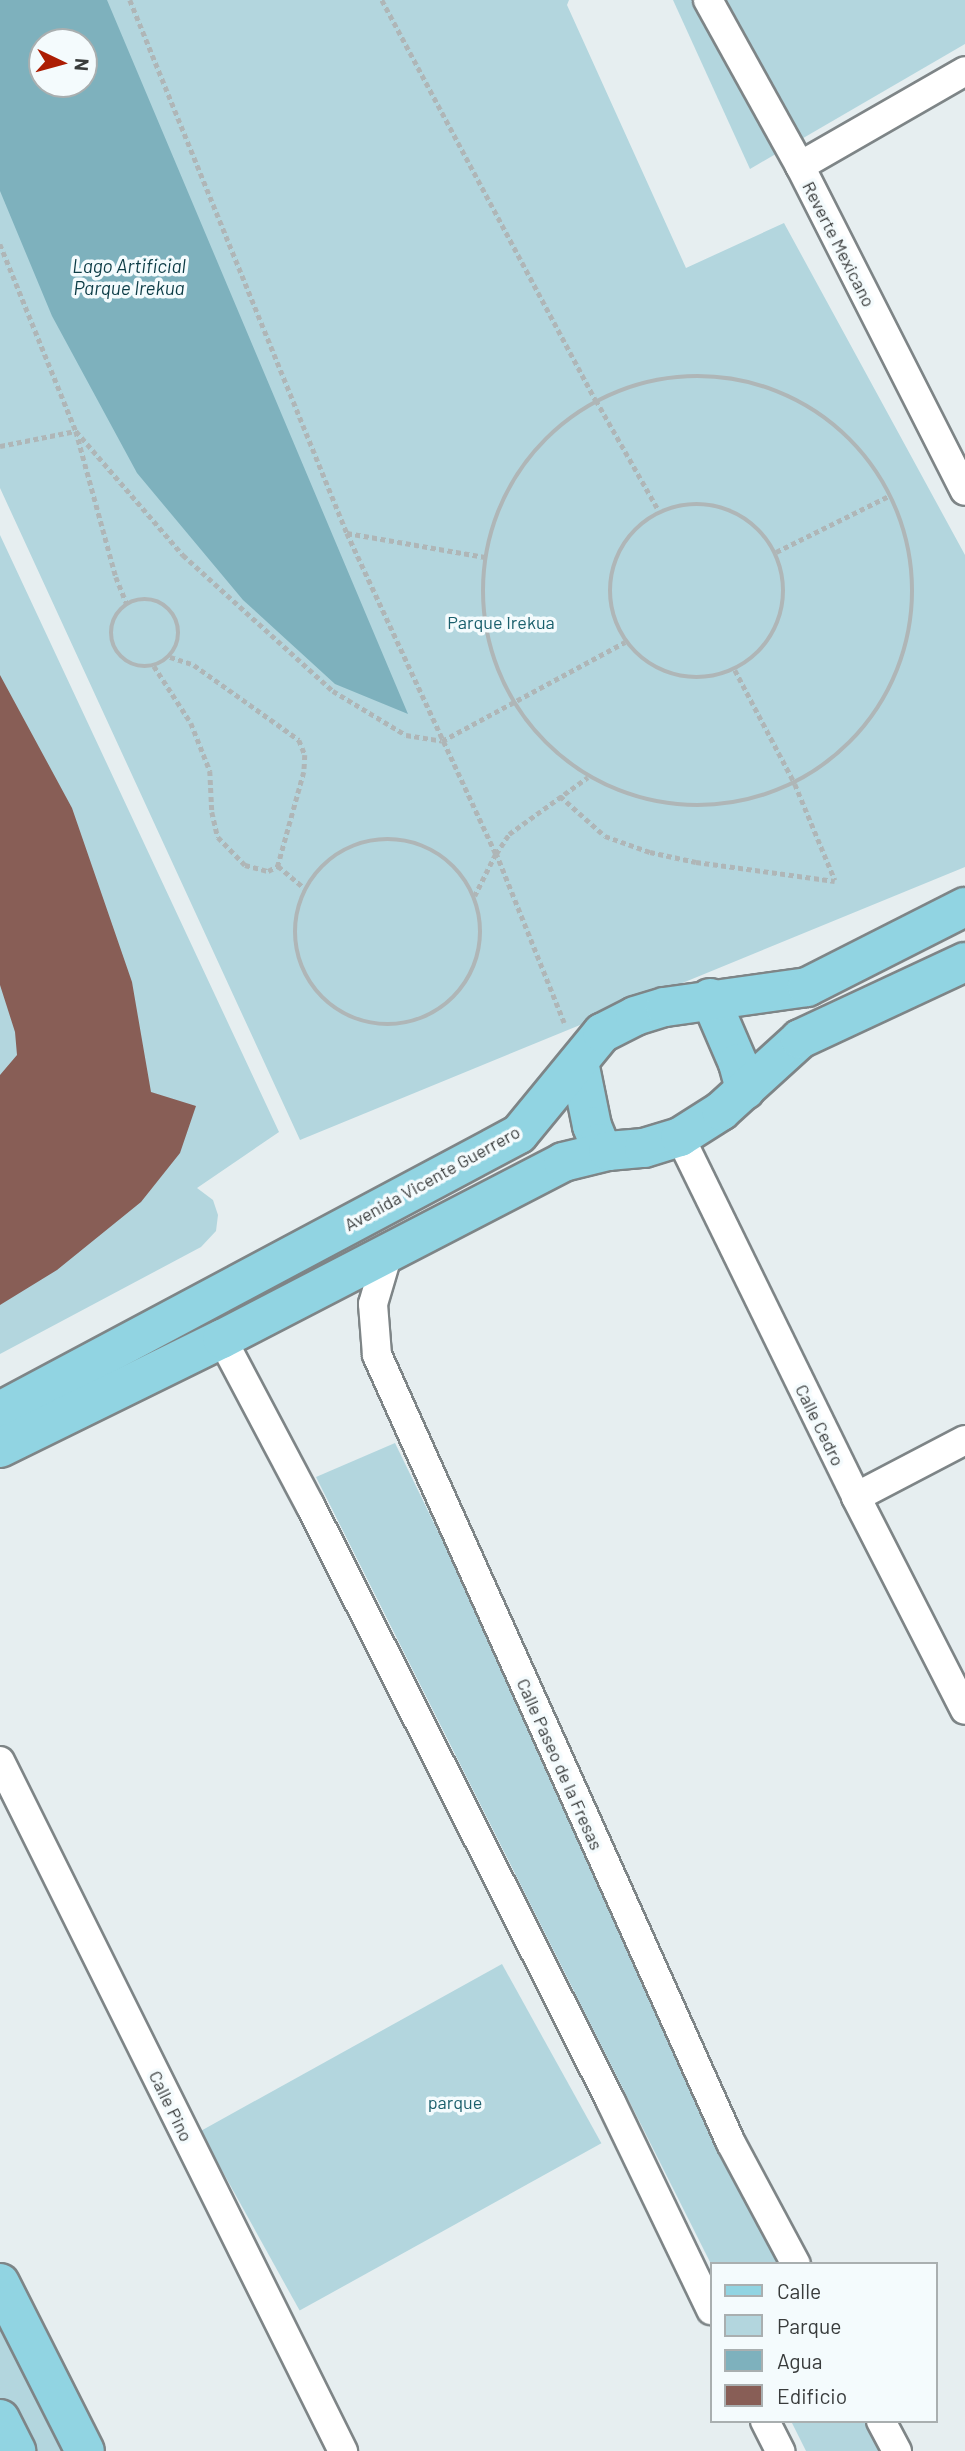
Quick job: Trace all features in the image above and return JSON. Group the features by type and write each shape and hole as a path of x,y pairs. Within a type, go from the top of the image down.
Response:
{"main road":[{"name":"Avenida Vicente Guerrero","path":"0,1411 519,1134 602,1033 635,1016 710,998 807,987 965,907"},
{"path":"0,1448 222,1339 563,1161 608,1151 644,1148 680,1137 721,1111 800,1039 965,962"},
{"path":"710,998 738,1063 745,1090"},
{"path":"579,1062 592,1126 599,1143 608,1151"},
{"path":"0,2283 85,2451"},
{"path":"0,2419 16,2451"}],"street":[{"name":"Reverte Mexicano","path":"708,0 800,166 965,491"},
{"path":"800,166 965,71"},
{"name":"Calle Cedro","path":"680,1137 856,1497 965,1710"},
{"name":"Calle Paseo de la Fresas","path":"388,1253 373,1304 377,1355 730,2143 795,2262"},
{"path":"222,1339 310,1505 592,2065 710,2308"},
{"path":"856,1497 965,1440"},
{"name":"Calle Pino","path":"0,1760 343,2451"},
{"path":"766,2423 780,2451"},
{"path":"882,2423 897,2451"}],"path":[{"path":"130,0 347,533 495,854 579,1062"},
{"path":"382,0 596,400 659,510"},
{"path":"0,244 76,431 116,576 127,604"},
{"path":"706,375 764,385 824,417 859,448 891,495 909,549 913,605 902,660 877,710 841,752 795,784 744,803 691,808 637,799 588,778 545,744 512,701 492,656 482,607 485,557 498,509 522,466 555,429 596,400 649,380 706,375"},
{"path":"0,446 76,431"},
{"path":"76,431 183,555 333,691 406,735 442,741 625,642"},
{"path":"776,552 891,495"},
{"path":"693,502 727,507 756,524 776,552 785,586 780,620 763,649 735,670 706,679 675,676 647,663 625,642 612,614 609,584 617,554 635,528 659,510 693,502"},
{"path":"347,533 485,557"},
{"path":"146,599 164,604 176,620 179,639 170,657 154,666 134,666 119,656 111,638 114,618 127,604 146,599"},
{"path":"154,666 191,723 210,771 212,812 218,837 245,865 268,871 278,866 304,772 305,755 299,740 194,665 170,657"},
{"path":"560,796 605,836 650,852 696,862 835,881 795,784 735,670"},
{"path":"474,897 495,854 509,834 588,778"},
{"path":"392,838 419,843 442,855 461,874 474,897 481,923 479,950 471,975 456,996 434,1013 410,1023 383,1026 357,1020 334,1008 315,990 301,967 295,941 296,914 305,889 321,867 341,850 366,841 392,838"},
{"path":"278,866 305,889"}],"green space":[{"name":"Parque Irekua","path":"0,0 569,0 567,5 686,268 784,223 965,555 965,867 300,1140 0,488"},
{"path":"673,0 965,0 965,44 750,169"},
{"path":"0,535 279,1132 197,1188 213,1200 218,1215 216,1231 201,1247 0,1354"},
{"path":"395,1443 793,2262 710,2262 316,1477"},
{"name":"parque","path":"502,1964 601,2143 300,2311 200,2131"},
{"path":"0,2322 67,2451 28,2451 0,2398"},
{"path":"792,2423 872,2423 885,2451 806,2451"}],"water":[{"name":"Lago Artificial Parque Irekua","path":"0,0 107,0 408,714 335,684 243,600 137,473 52,316 0,191"}],"building":[{"path":"0,675 72,808 132,982 151,1092 196,1106 180,1153 141,1202 57,1270 0,1305 0,1075 17,1055 15,1032 0,985"}]}
